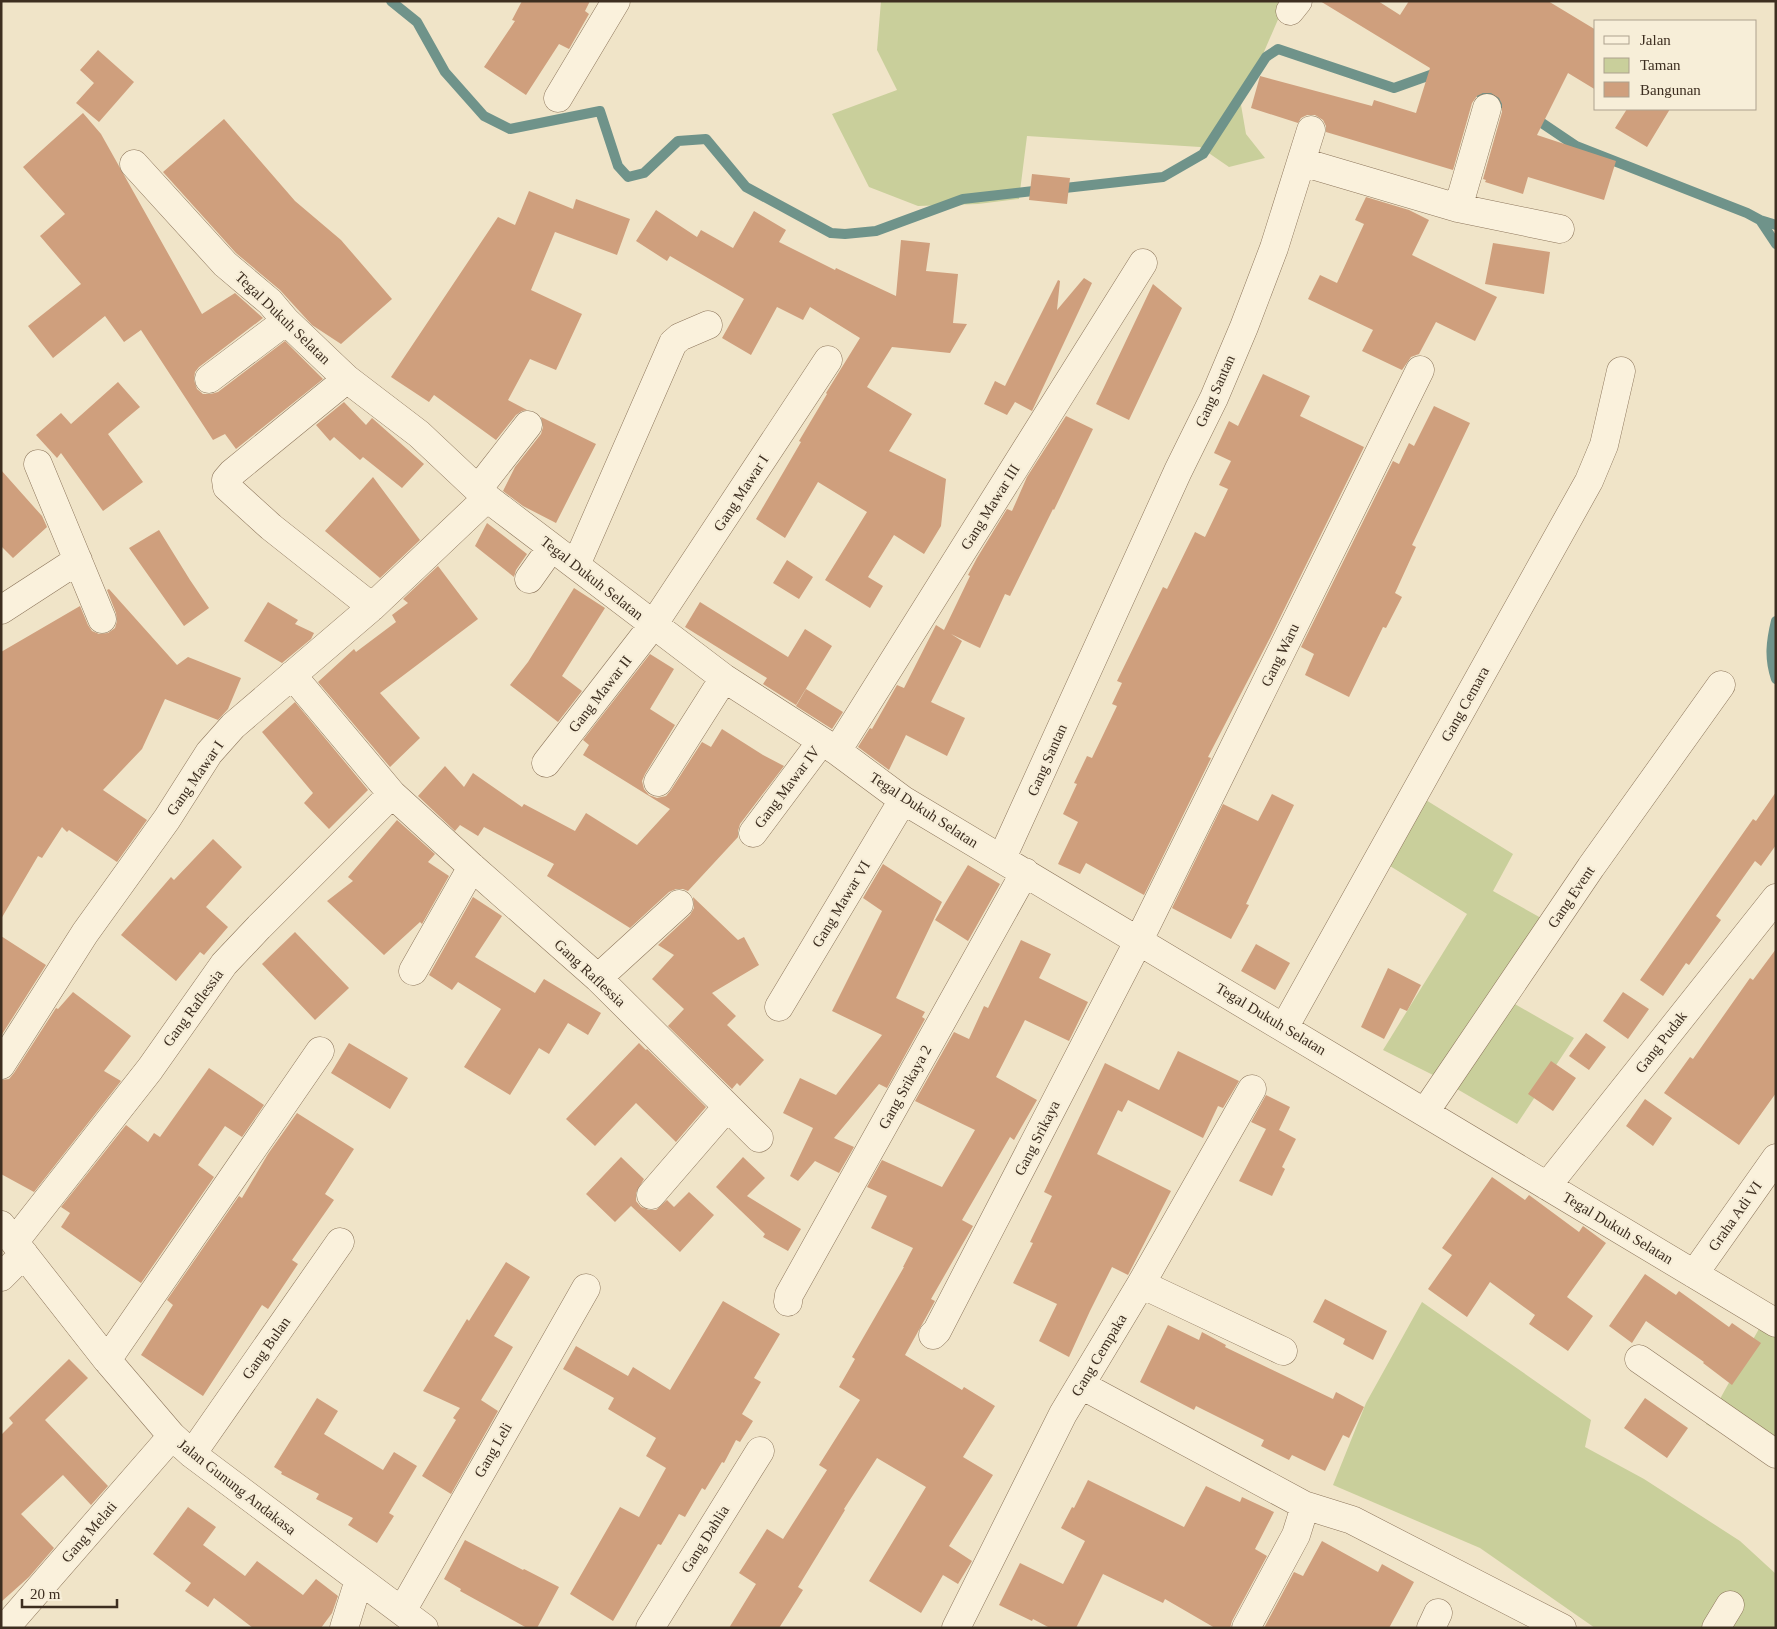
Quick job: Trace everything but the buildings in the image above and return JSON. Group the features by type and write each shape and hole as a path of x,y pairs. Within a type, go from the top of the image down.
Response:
{"street":[{"path":"558,98 616,1"},
{"path":"1458,208 1487,108"},
{"name":"Gang Santan","path":"1002,858 1217,389 1244,326 1274,248 1311,130"},
{"path":"1302,162 1458,208 1560,229"},
{"name":"Tegal Dukuh Selatan","path":"134,164 225,264 270,302 286,321 346,379 419,434 482,494 724,678 829,746 904,800 1776,1323"},
{"name":"Gang Mawar III","path":"829,746 1143,263"},
{"path":"209,379 286,321"},
{"path":"576,566 673,343 680,337 708,325"},
{"name":"Gang Mawar I","path":"653,625 828,360"},
{"name":"Gang Waru","path":"1139,940 1420,370"},
{"name":"Gang Cemara","path":"1284,1028 1590,481 1604,445 1621,371"},
{"path":"346,379 226,480 227,487 271,527 372,607"},
{"name":"Gang Mawar I","path":"1,1064 85,933 167,818 209,753 233,726 372,607 482,494 528,425"},
{"path":"38,464 102,619"},
{"path":"529,579 551,548"},
{"path":"1,610 78,560"},
{"name":"Gang Mawar II","path":"546,763 653,625"},
{"name":"Gang Raflessia","path":"292,675 392,794 598,978 759,1138"},
{"path":"658,782 724,678"},
{"name":"Gang Event","path":"1425,1112 1591,867 1721,685"},
{"name":"Gang Mawar IV","path":"753,833 829,746"},
{"name":"Gang Raflessia","path":"1,1277 13,1240 150,1069 224,964 392,794"},
{"name":"Gang Mawar VI","path":"779,1008 904,800"},
{"path":"413,971 472,867"},
{"name":"Gang Srikaya 2","path":"788,1302 794,1286 1025,872"},
{"name":"Gang Pudak","path":"1547,1186 1776,898"},
{"path":"598,978 680,904"},
{"name":"Gang Srikaya","path":"933,1335 938,1330 1139,940"},
{"path":"107,1360 320,1051"},
{"name":"Gang Cempaka","path":"956,1628 1063,1414 1141,1284 1252,1089"},
{"path":"651,1195 728,1106"},
{"name":"Graha Adi VI","path":"1694,1274 1776,1158"},
{"name":"Jalan Gunung Andakasa","path":"13,1240 107,1360 172,1436 192,1454 424,1628"},
{"name":"Gang Bulan","path":"192,1454 340,1242"},
{"path":"1141,1284 1283,1351"},
{"name":"Gang Leli","path":"402,1612 586,1288"},
{"path":"1639,1359 1776,1454"},
{"path":"1081,1386 1304,1505 1352,1520 1562,1628"},
{"name":"Gang Melati","path":"5,1628 172,1436"},
{"name":"Gang Dahlia","path":"650,1628 760,1451"},
{"path":"1246,1628 1296,1534 1304,1505"},
{"path":"344,1628 359,1580"}],"green space":[{"path":"881,1 1286,1 1241,105 1246,134 1265,158 1229,167 1200,147 1027,136 1019,199 978,204 918,206 869,187 832,114 897,90 877,50"},
{"path":"1413,792 1513,854 1493,891 1550,923 1501,996 1574,1038 1517,1124 1433,1075 1383,1050 1467,914 1374,856"},
{"path":"1422,1302 1591,1420 1585,1447 1644,1479 1740,1541 1776,1574 1776,1628 1595,1628 1480,1548 1333,1485 1366,1403"},
{"path":"1776,1304 1776,1464 1706,1424 1760,1327"}],"waterway":[{"path":"391,1 417,22 445,72 484,116 510,129 600,111 618,166 628,177 644,173 678,141 706,139 746,187 831,233 845,234 876,231 963,199 1042,190"},
{"path":"1056,189 1163,177 1203,154 1266,57 1278,49 1394,88 1436,73 1440,75"},
{"path":"1470,88 1513,108"},
{"path":"1533,117 1576,146 1747,213 1760,220 1776,244"},
{"path":"1760,220 1776,225"},
{"path":"1776,621 1771,650 1776,679"}]}
